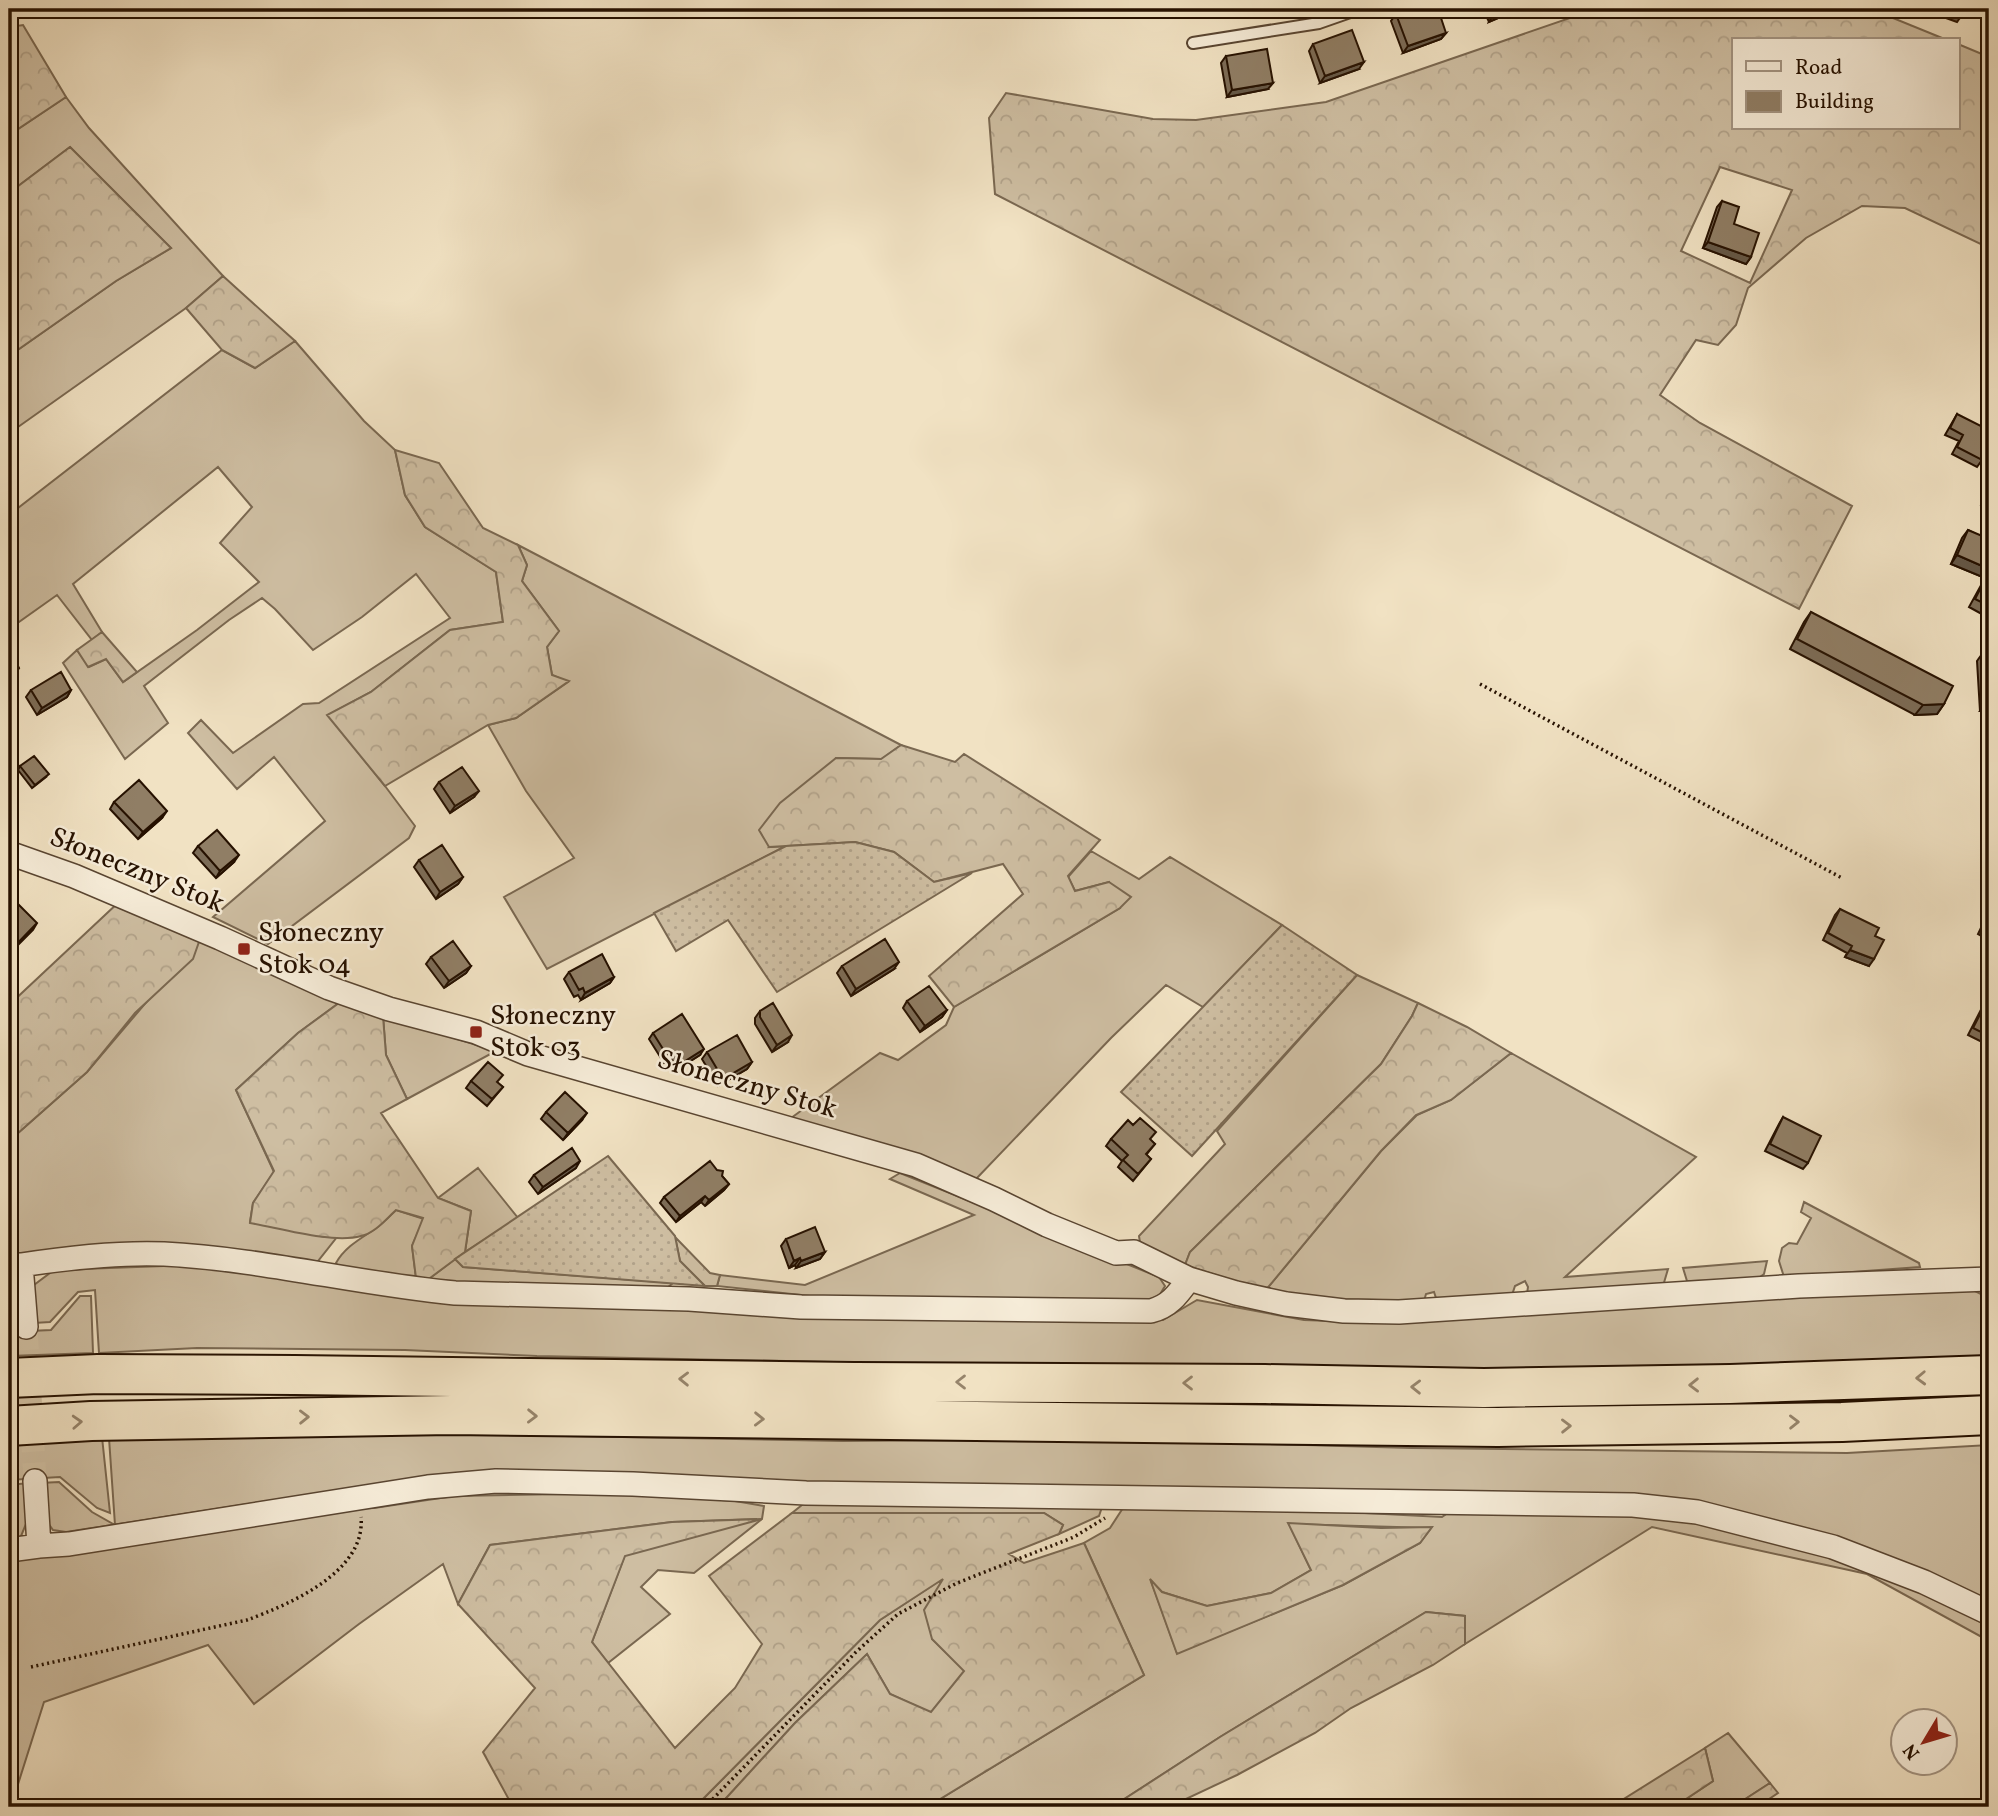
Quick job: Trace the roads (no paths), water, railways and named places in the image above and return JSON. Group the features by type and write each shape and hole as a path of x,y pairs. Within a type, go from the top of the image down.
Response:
{"highway":[{"path":"9,1378 99,1374 295,1375 1484,1388 1744,1384 1989,1375"},
{"path":"9,1426 91,1421 452,1415 1498,1427 1842,1422 1989,1415"}],"street":[{"name":"Słoneczny Stok","path":"9,853 74,876 389,1009 476,1032 528,1054 916,1165 1047,1225 1116,1253 1133,1252 1189,1279 1286,1304 1344,1311 1399,1312 1799,1286 1989,1279"},
{"path":"26,1327 15,1266 50,1261 166,1255 299,1269 420,1290 455,1293 689,1299 802,1307 1152,1311 1163,1308 1189,1279"},
{"path":"35,1481 39,1546"},
{"path":"9,1550 69,1544 428,1487 496,1481 632,1484 806,1493 1633,1505 1697,1512 1833,1547 1878,1563 1989,1613"}],"lane":[{"path":"1193,43 1318,23 1359,9"}],"tunnel":[{"path":"26,1327 35,1481"}],"place":[{"name":"Słoneczny Stok 04","path":"244,949"},
{"name":"Słoneczny Stok 03","path":"476,1032"}]}
